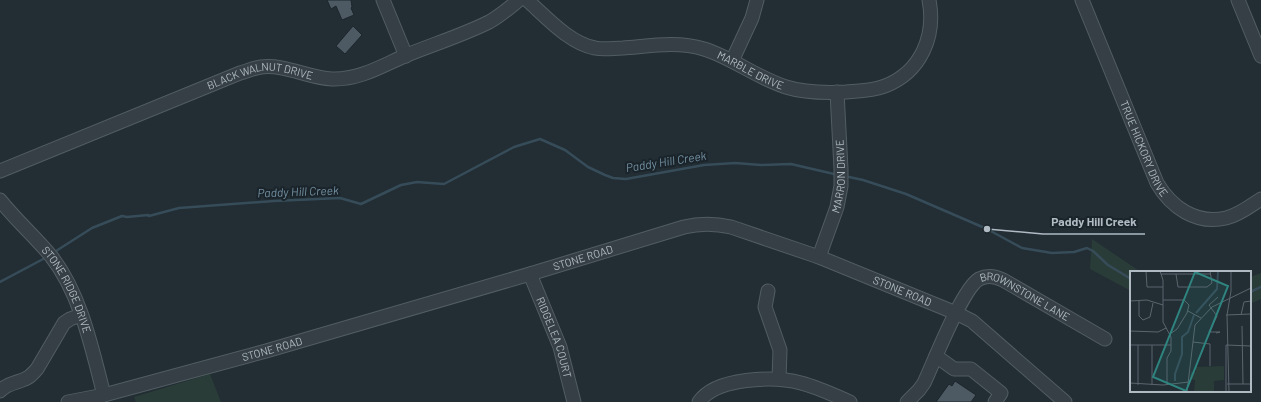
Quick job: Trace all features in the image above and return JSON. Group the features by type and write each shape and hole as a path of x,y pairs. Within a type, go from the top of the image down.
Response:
{"street":[{"path":"384,0 406,56"},
{"name":"BLACK WALNUT DRIVE","path":"0,171 233,76 259,67 270,66 320,77 345,79 371,72 490,21 507,10 518,0"},
{"name":"MARBLE DRIVE","path":"527,0 564,33 585,45 595,48 606,49 668,44 683,45 704,49 732,61 753,74 787,88 806,91 838,92 874,89 885,86 894,82 911,69 924,50 930,32 931,10 929,0"},
{"path":"732,61 752,18 757,0"},
{"name":"TRUE HICKORY DRIVE","path":"1082,0 1163,194 1184,212 1192,216 1211,220 1227,218 1261,199"},
{"path":"1238,0 1261,56"},
{"name":"MARRON DRIVE","path":"819,256 836,207 841,186 838,92"},
{"name":"STONE RIDGE DRIVE","path":"0,200 51,257 66,280 89,338 104,395"},
{"name":"STONE ROAD","path":"68,402 104,395 266,351 697,224 720,224 819,256 972,321 1065,402"},
{"name":"RIDGELEA COURT","path":"530,274 560,347 574,402"},
{"name":"BROWNSTONE LANE","path":"956,313 971,286 982,278 992,276 1003,280 1105,339"},
{"path":"768,291 765,307 780,350 779,379"},
{"path":"907,402 924,383 956,313"},
{"path":"0,391 3,387 27,378 32,374 37,369 64,323 81,315"},
{"path":"936,356 954,369 971,369 1001,393 995,402"},
{"path":"699,402 702,397 708,393 727,385 755,380 779,379 810,386 850,402"}],"green space":[{"path":"1092,239 1140,271 1130,271 1130,290 1090,269"},
{"path":"1261,273 1261,299 1251,303 1251,277"},
{"path":"210,374 221,402 136,402 134,397"}],"building":[{"path":"327,0 351,0 351,8 354,15 342,20 336,6 331,9"},
{"path":"353,26 362,35 345,54 336,46"},
{"path":"955,381 976,395 971,402 936,402 949,384 952,386"}],"waterway":[{"name":"Paddy Hill Creek","path":"56,251 92,228 122,216 149,216 179,208 274,201 340,198 361,204 401,185 417,182 444,184 514,147 540,139 565,150 588,167 613,178 626,179 704,165 735,163 761,165 791,164 834,174"},
{"name":"Paddy Hill Creek","path":"849,177 906,194 987,229 1022,248 1052,253 1074,252 1087,248 1093,251 1108,265 1130,278"},
{"name":"Paddy Hill Creek","path":"0,282 47,257"},
{"name":"Paddy Hill Creek","path":"1251,292 1261,287"}],"place":[{"name":"Paddy Hill Creek","path":"987,229"}]}
